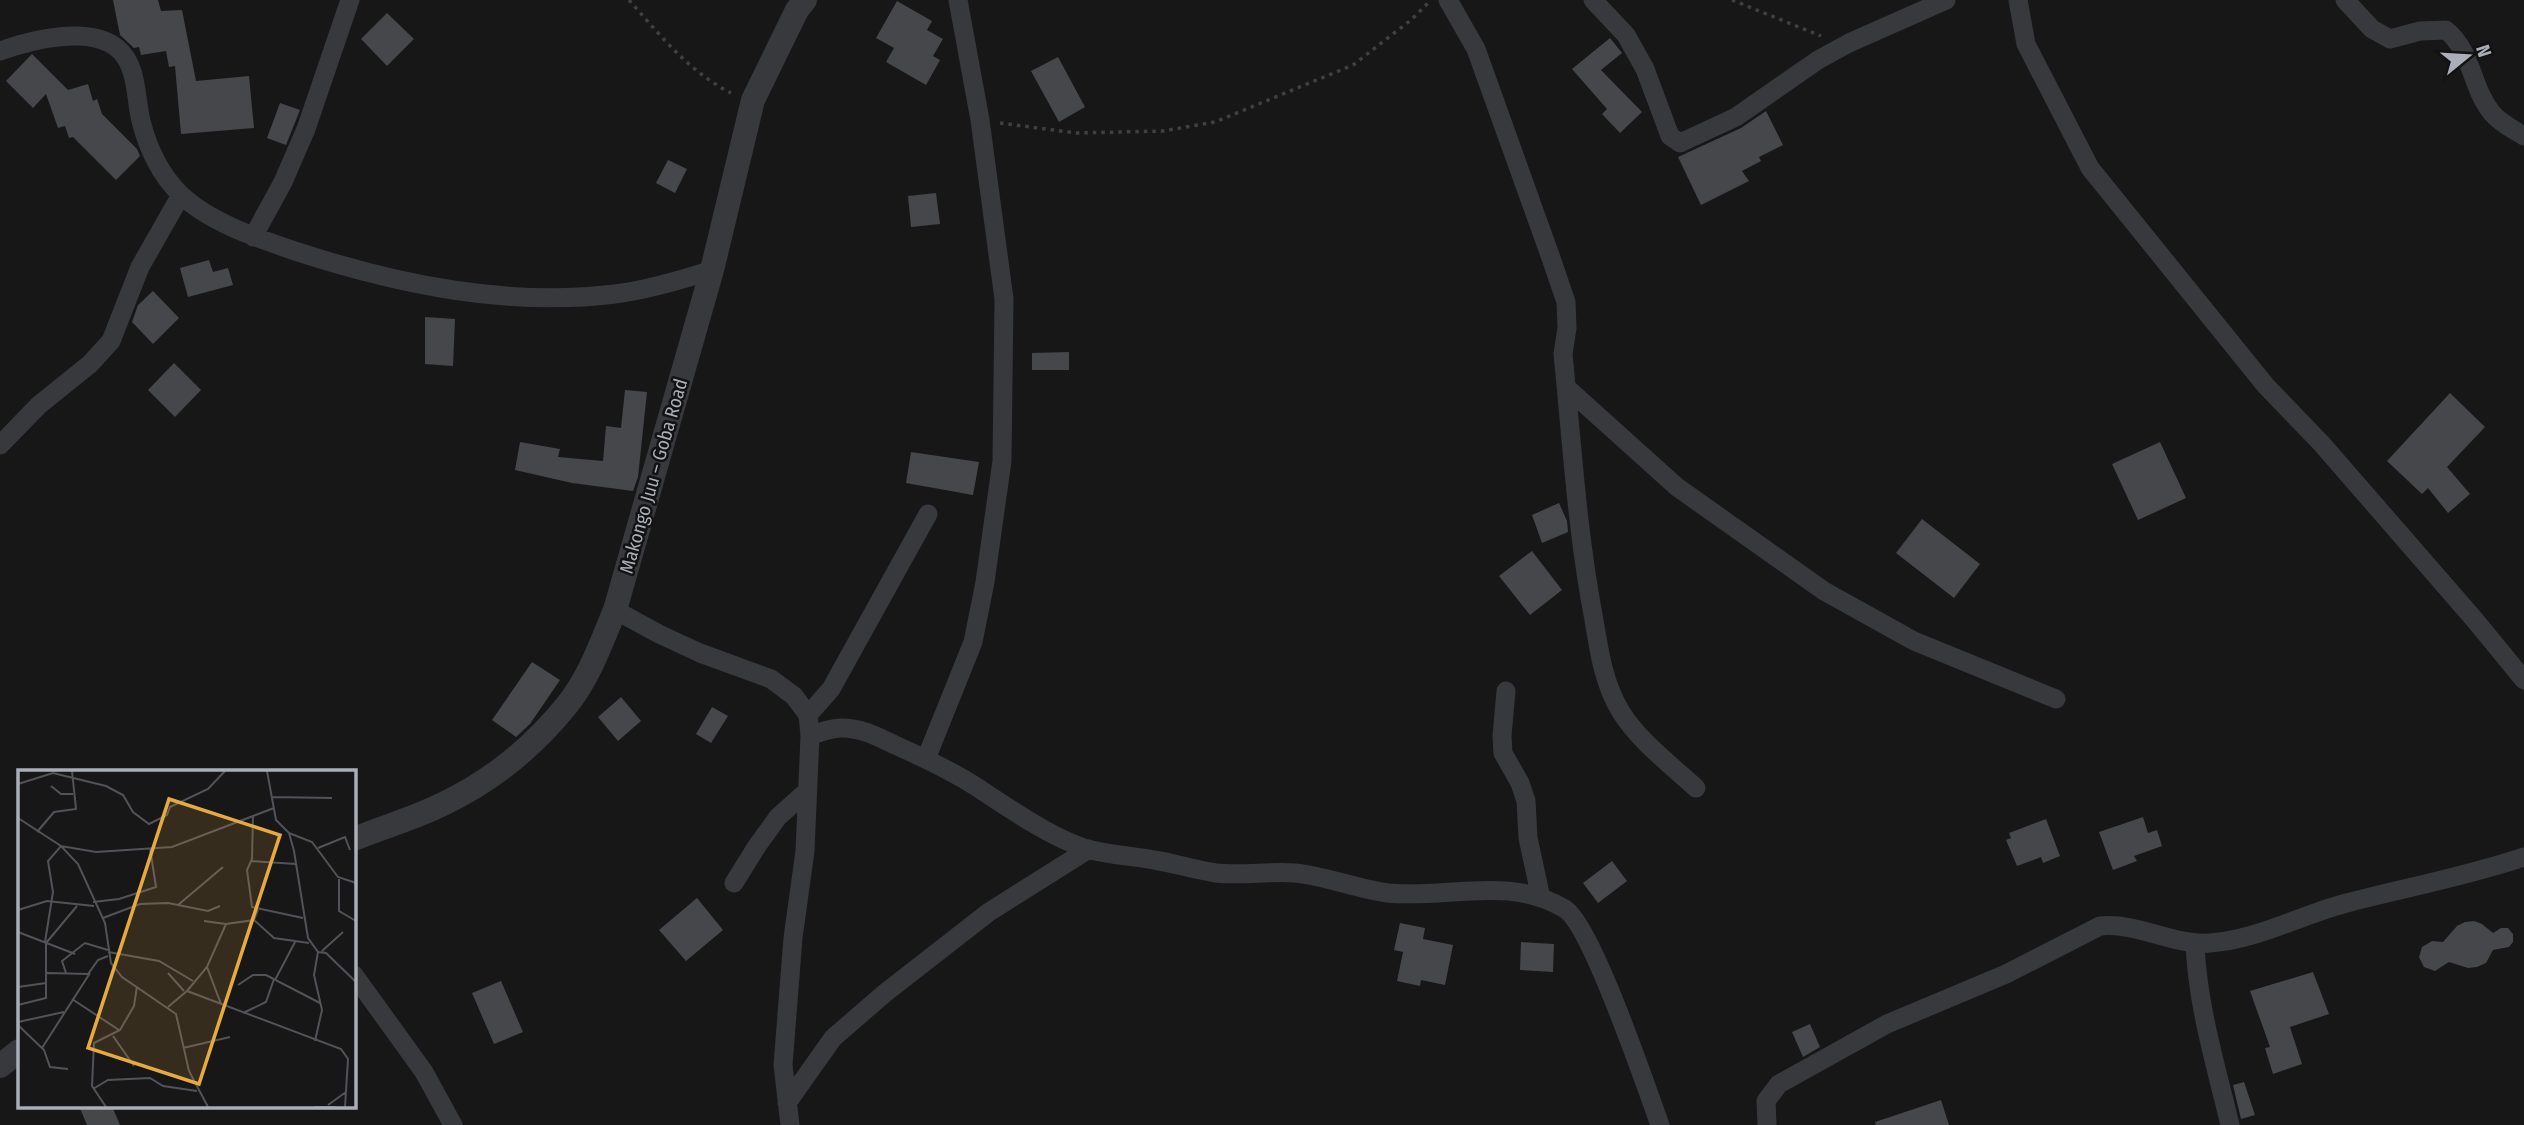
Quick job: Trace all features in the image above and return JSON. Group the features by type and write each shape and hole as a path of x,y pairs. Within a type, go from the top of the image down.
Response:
{"street":[{"path":"253,237 283,182 306,129 350,0"},
{"name":"Makongo Juu – Goba Road","path":"355,839 443,804 499,772 537,737 568,703 596,654 615,610 712,270 753,100 797,10 805,0"},
{"path":"926,759 972,642 985,582 1002,461 1004,299 980,120 958,0"},
{"path":"1448,0 1476,49 1524,177 1566,302 1567,328 1563,354 1580,536 1601,659 1609,689 1622,713 1645,740 1696,788"},
{"path":"1593,0 1626,35 1645,69 1670,136 1680,143 1736,117 1818,60 1849,43 1946,0"},
{"path":"2018,0 2026,44 2090,168 2266,386 2321,443 2524,680"},
{"path":"2345,0 2372,29 2390,39 2420,31 2446,30 2455,37 2465,52 2493,115 2524,136"},
{"path":"0,51 26,42 63,37 97,37 115,46 125,55 131,66 141,122 156,165 181,195 218,220 253,237 349,268 408,283 515,298 617,294 712,270"},
{"path":"0,445 39,405 90,364 111,341 140,267 181,195"},
{"path":"1567,388 1678,487 1824,591 1914,641 2056,699"},
{"path":"808,715 831,689 928,514"},
{"path":"615,610 659,635 771,679 794,696 808,715 810,736 805,851 793,937 783,1065 790,1125"},
{"path":"1506,691 1503,753 1520,783 1526,801 1528,838 1541,898"},
{"path":"810,736 842,728 860,730 926,759 1047,830 1089,849 1217,873 1296,873 1387,892 1420,894 1483,888 1514,891 1567,909 1584,930 1660,1125"},
{"path":"734,883 779,817 807,791"},
{"path":"787,1103 833,1038 885,993 989,912 1089,849"},
{"path":"1767,1125 1766,1101 1779,1084 1787,1079 1887,1024 2006,974 2100,926 2115,925 2195,943 2232,939 2342,905 2477,873 2524,857"},
{"path":"2195,943 2196,968 2230,1125"},
{"path":"355,976 424,1072 453,1125"},
{"path":"0,1066 18,1052"}],"path":[{"path":"629,0 681,59 710,82 735,95 753,100"},
{"path":"980,120 1076,133 1163,131 1215,122 1353,65 1411,20 1432,0"},
{"path":"1732,0 1811,34 1849,43"}],"building":[{"path":"113,0 158,0 161,11 182,10 196,81 249,76 254,128 181,134 175,66 169,67 166,51 141,55 139,47 134,48 120,35"},
{"path":"897,1 932,21 927,30 943,39 933,56 940,60 926,85 886,62 894,48 876,38"},
{"path":"387,13 414,39 387,66 361,39"},
{"path":"1610,38 1622,53 1601,70 1642,112 1620,133 1602,114 1607,109 1572,69"},
{"path":"32,54 68,90 88,84 93,101 97,99 102,114 137,149 140,156 116,180 73,137 69,138 65,126 58,128 46,94 33,108 6,81"},
{"path":"1058,57 1085,107 1059,122 1031,71"},
{"path":"280,103 300,110 286,145 267,138"},
{"path":"1766,111 1783,145 1759,157 1761,161 1742,171 1749,181 1701,205 1678,157 1741,128"},
{"path":"668,160 687,169 675,193 656,183"},
{"path":"936,193 940,224 911,227 908,196"},
{"path":"209,260 213,272 228,268 233,285 188,297 180,268"},
{"path":"153,291 179,318 153,344 132,322 138,305"},
{"path":"425,317 455,319 453,366 425,364"},
{"path":"1069,352 1069,370 1032,370 1032,353"},
{"path":"174,363 201,390 175,417 148,390"},
{"path":"625,390 647,392 638,477 633,491 572,483 515,470 520,442 560,449 558,457 603,461 606,426 621,428"},
{"path":"2450,393 2485,427 2447,467 2470,494 2448,513 2428,488 2422,494 2387,461"},
{"path":"2160,442 2186,498 2138,520 2112,464"},
{"path":"911,452 979,462 973,495 906,483"},
{"path":"1559,503 1567,521 1568,532 1542,543 1532,515"},
{"path":"1922,519 1980,564 1954,598 1896,553"},
{"path":"1532,551 1562,590 1530,615 1499,576"},
{"path":"532,662 560,680 530,724 516,737 492,720"},
{"path":"621,697 641,721 618,741 598,717"},
{"path":"712,707 728,716 711,743 696,734"},
{"path":"2143,817 2148,833 2157,830 2162,846 2134,856 2137,861 2113,870 2099,832"},
{"path":"2046,819 2060,856 2043,863 2041,857 2017,866 2006,840 2011,838 2009,833"},
{"path":"1612,861 1627,881 1598,903 1583,883"},
{"path":"697,898 723,930 686,961 659,930"},
{"path":"2474,921 2493,933 2501,928 2508,928 2513,934 2513,942 2509,947 2493,950 2486,963 2477,967 2468,968 2449,962 2435,971 2424,967 2419,957 2422,947 2432,941 2443,942 2457,926"},
{"path":"1400,923 1425,928 1423,939 1453,945 1445,985 1421,980 1420,986 1397,981 1403,952 1394,950"},
{"path":"1521,942 1554,944 1553,972 1520,970"},
{"path":"2313,972 2329,1014 2290,1027 2302,1064 2273,1074 2265,1048 2270,1047 2250,991"},
{"path":"501,981 523,1032 494,1044 472,993"},
{"path":"1810,1024 1820,1047 1803,1057 1792,1032"},
{"path":"2244,1082 2255,1115 2241,1119 2233,1085"},
{"path":"1941,1100 1949,1125 1876,1125 1875,1122"},
{"path":"80,1108 113,1108 120,1125 87,1125"}]}
